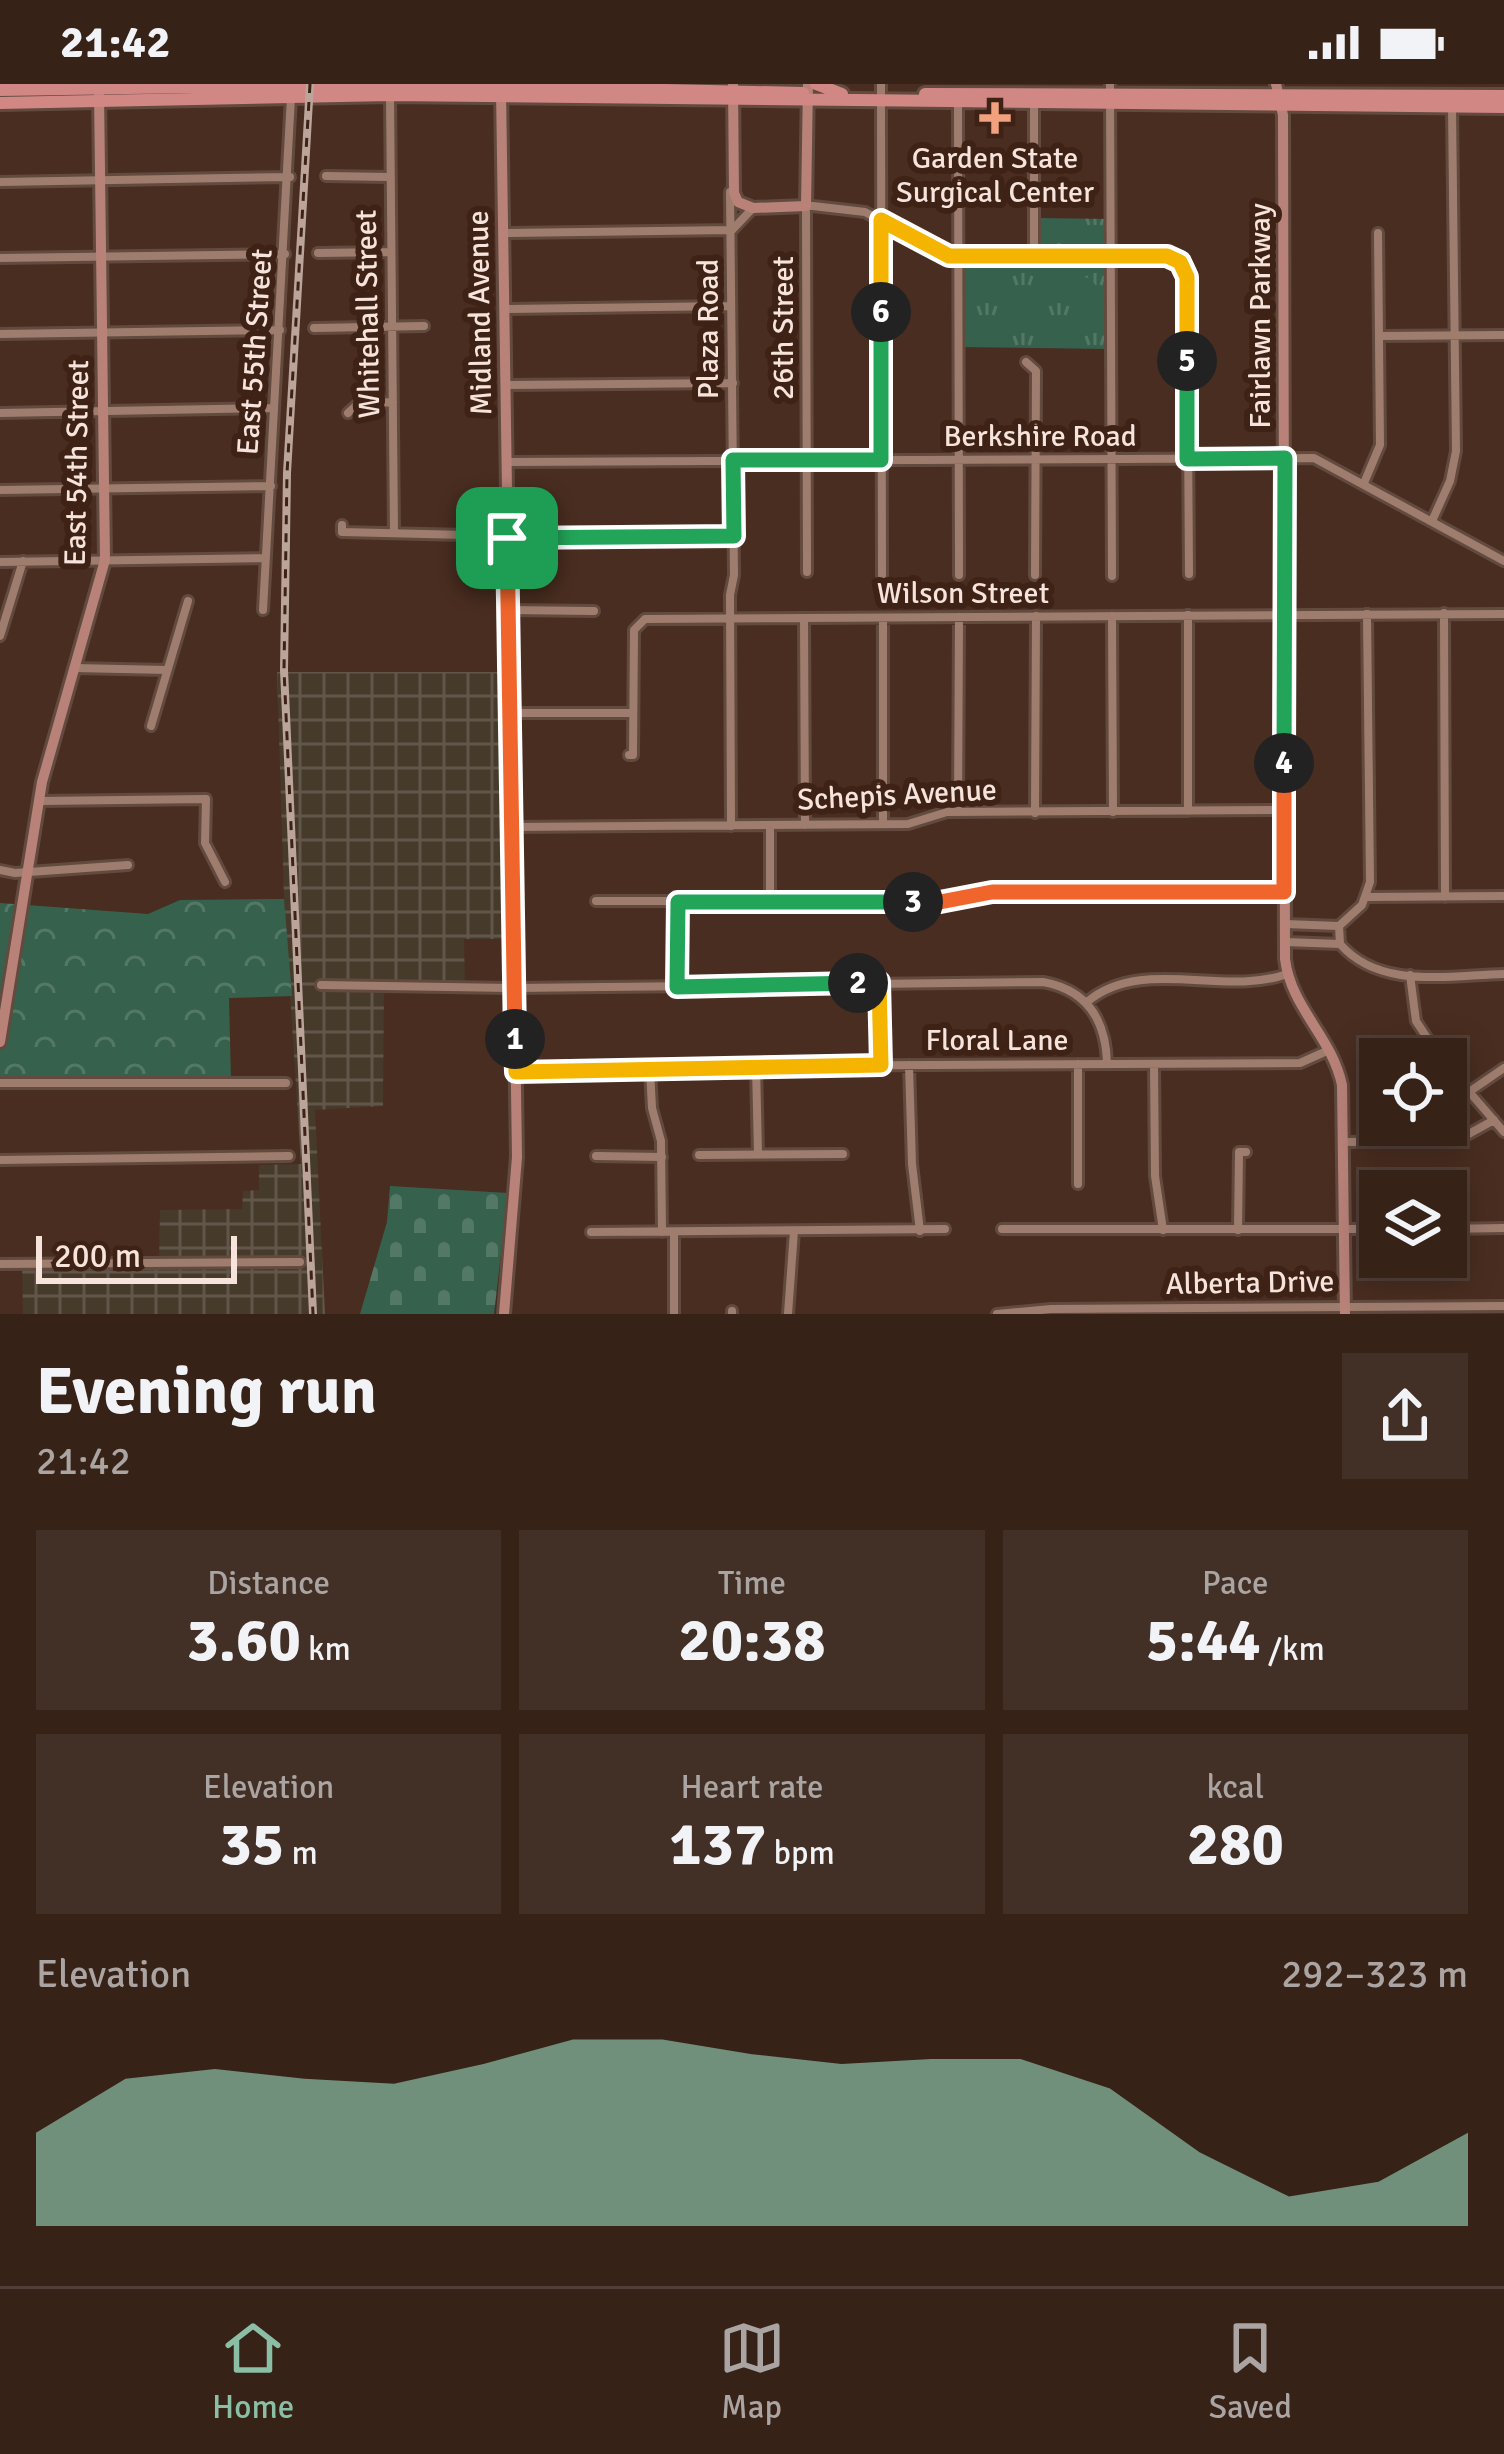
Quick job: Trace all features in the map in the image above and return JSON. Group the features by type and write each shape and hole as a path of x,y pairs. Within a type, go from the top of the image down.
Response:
{"main road":[{"path":"0,90 439,85 501,91 531,85 733,92"},
{"path":"810,91 1383,95 1430,90 1504,96"},
{"path":"98,91 292,96 501,91 881,94"},
{"path":"0,103 22,92"},
{"path":"1279,95 1504,107"}],"street":[{"path":"230,84 246,86"},
{"path":"1360,84 1372,94 1383,95"},
{"name":"East 54th Street","path":"0,1042 38,802 105,560 98,91"},
{"name":"Midland Avenue","path":"501,91 517,1181 503,1314"},
{"name":"26th Street","path":"807,572 810,91"},
{"name":"Plaza Road","path":"730,826 733,92"},
{"name":"Whitehall Street","path":"390,94 394,533"},
{"path":"881,94 882,575"},
{"path":"957,94 959,575"},
{"path":"1034,94 1034,256"},
{"path":"1110,94 1112,576"},
{"name":"Fairlawn Parkway","path":"1279,95 1285,942 1287,974 1303,1011 1330,1048 1342,1084 1345,1310"},
{"name":"East 55th Street","path":"263,610 292,96"},
{"path":"1432,521 1454,466 1452,107"},
{"path":"326,176 390,176"},
{"path":"0,182 290,177"},
{"path":"732,177 738,202 753,208 840,207 881,220 930,249 957,256 1167,256 1180,262 1187,277 1189,574"},
{"path":"503,233 732,230 753,208"},
{"path":"1364,483 1380,445 1378,233"},
{"path":"318,254 391,252"},
{"path":"0,258 285,254"},
{"path":"504,309 730,306"},
{"path":"314,328 424,326"},
{"path":"0,334 280,330"},
{"path":"1379,336 1504,335"},
{"path":"1026,362 1036,371 1035,575"},
{"path":"506,385 733,383"},
{"path":"348,413 358,404 393,402"},
{"path":"0,413 274,408"},
{"name":"Berkshire Road","path":"506,462 1322,460 1504,561"},
{"path":"0,490 271,486"},
{"path":"342,525 342,532 507,537 734,536"},
{"path":"0,562 266,558"},
{"path":"0,636 23,561"},
{"path":"151,725 188,601"},
{"path":"508,610 594,611"},
{"path":"1340,944 1339,926 1366,897 1370,882 1367,614"},
{"path":"1444,614 1444,897"},
{"name":"Wilson Street","path":"633,713 634,631 639,622 1504,614"},
{"path":"1188,615 1188,812"},
{"path":"1035,813 1036,616"},
{"path":"1112,616 1113,812"},
{"path":"958,812 959,617"},
{"path":"805,618 805,825"},
{"path":"883,618 883,824"},
{"path":"74,668 167,670"},
{"path":"510,713 633,713 633,755 628,754"},
{"path":"38,802 206,799 205,844 226,881"},
{"name":"Schepis Avenue","path":"512,826 908,824 958,812 1284,810"},
{"path":"770,825 770,902"},
{"path":"0,870 26,873 128,865"},
{"path":"596,901 940,902 992,892 1284,892"},
{"path":"1366,897 1504,896"},
{"path":"677,987 678,902"},
{"path":"1285,924 1339,926"},
{"path":"1285,942 1340,944 1373,970 1410,975 1504,974"},
{"path":"1087,1002 1119,982 1260,981 1287,974"},
{"path":"1410,975 1415,1021 1427,1038"},
{"path":"879,982 881,1065"},
{"path":"320,986 1043,982 1068,989 1087,1002 1104,1033 1107,1064"},
{"name":"Floral Lane","path":"516,1072 1300,1063 1330,1048"},
{"path":"909,1064 920,1231"},
{"path":"1078,1064 1078,1184"},
{"path":"1154,1064 1155,1176 1163,1230"},
{"path":"756,1066 758,1154"},
{"path":"1469,1092 1504,1068"},
{"path":"650,1070 662,1157 662,1232"},
{"path":"0,1083 286,1083"},
{"path":"1467,1090 1504,1132"},
{"path":"1344,1142 1456,1141 1494,1120"},
{"path":"1238,1230 1239,1152 1246,1152"},
{"path":"699,1155 843,1154"},
{"path":"0,1160 289,1156"},
{"path":"596,1156 662,1157"},
{"path":"1467,1229 1504,1228"},
{"path":"591,1232 945,1229"},
{"path":"1002,1229 1359,1229"},
{"path":"788,1314 794,1231"},
{"path":"674,1232 674,1314"},
{"path":"0,1264 300,1262"},
{"name":"Alberta Drive","path":"997,1314 1504,1306"}],"shaded area":[{"path":"277,672 509,672 513,939 464,939 465,985 384,987 383,1106 315,1110 325,1314 23,1314 22,1262 159,1263 160,1210 242,1209 243,1191 259,1190 259,1165 301,1164 284,899"}],"green space":[{"path":"1034,218 1111,219 1112,349 958,347 957,257 1034,256"},
{"path":"1082,277 1097,292 1082,307 1067,292"},
{"path":"284,899 292,996 229,998 231,1081 0,1080 0,903 148,914 180,900"},
{"path":"390,1186 508,1193 494,1314 360,1314 387,1222"}],"railway":[{"path":"310,84 287,473 284,670 313,1314"}],"place":[{"name":"Garden State Surgical Center","path":"995,118"}],"route":[{"path":"881,220 949,256 1173,258 1187,277 1187,459 1285,458 1284,892 992,892 940,902 678,902 677,987 879,982 881,1065 516,1072 507,538 734,536 733,460 881,460 881,220"}]}
